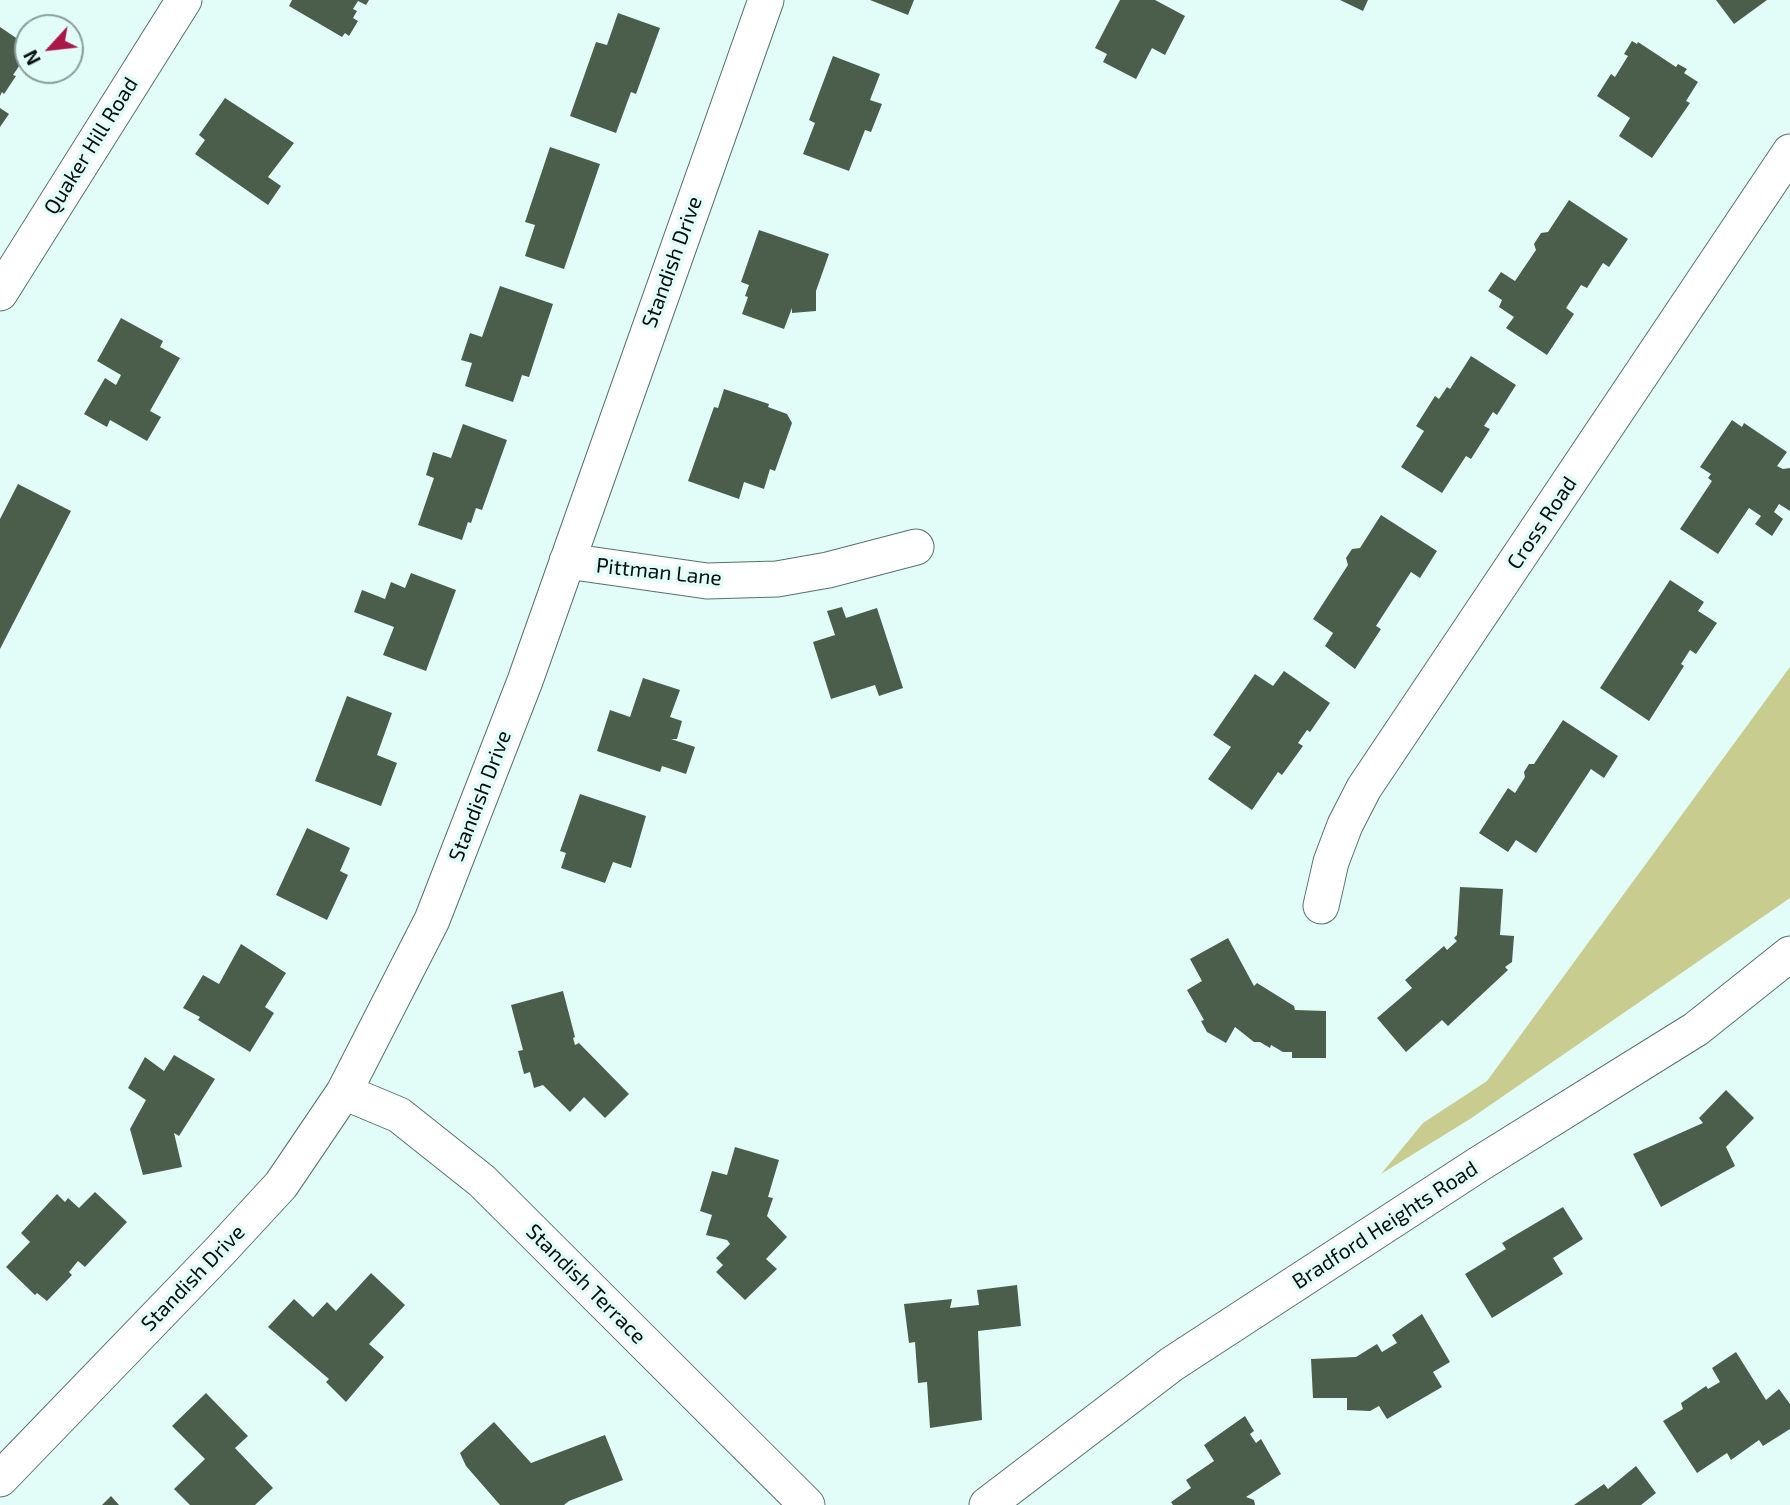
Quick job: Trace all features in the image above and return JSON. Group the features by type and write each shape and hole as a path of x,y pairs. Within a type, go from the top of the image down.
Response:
{"street":[{"name":"Quaker Hill Road","path":"0,293 184,0"},
{"name":"Standish Drive","path":"0,1479 281,1185 344,1092 432,920 525,681 766,0"},
{"name":"Cross Road","path":"1321,906 1331,862 1345,825 1364,788 1790,152"},
{"name":"Pittman Lane","path":"567,561 707,581 766,579 828,570 916,547"},
{"name":"Bradford Heights Road","path":"987,1505 1172,1364 1479,1164 1696,1029 1790,954"},
{"name":"Standish Terrace","path":"344,1092 399,1115 482,1181 807,1505"}],"green space":[{"path":"1790,667 1790,898 1470,1119 1381,1174 1423,1123 1487,1081"}],"building":[{"path":"292,0 369,0 366,5 358,1 353,9 357,11 353,18 358,21 349,36 345,33 342,37 289,6"},
{"path":"870,0 914,0 908,15"},
{"path":"1120,0 1155,0 1185,16 1165,55 1152,48 1136,79 1103,62 1107,54 1095,48"},
{"path":"1340,0 1368,0 1363,11"},
{"path":"1716,0 1767,0 1734,24"},
{"path":"618,13 660,28 636,94 631,92 616,133 570,116 596,42 607,45"},
{"path":"0,27 14,36 14,79 0,96"},
{"path":"1632,41 1637,44 1638,42 1676,67 1678,64 1687,69 1684,73 1698,82 1686,101 1690,103 1652,158 1619,136 1630,118 1597,96 1611,74 1615,77 1628,56 1624,54"},
{"path":"833,56 880,74 870,100 882,104 871,132 865,130 849,171 803,154 815,123 809,120"},
{"path":"225,98 294,143 268,177 281,186 268,205 195,154 205,140 199,135"},
{"path":"0,108 9,114 0,127"},
{"path":"550,147 600,164 564,269 525,256 535,225 525,222"},
{"path":"1569,200 1628,239 1609,267 1603,263 1587,288 1581,285 1566,308 1574,314 1547,355 1506,328 1514,317 1499,307 1502,300 1488,291 1501,272 1515,281 1536,250 1534,244 1541,233 1548,232"},
{"path":"759,230 829,254 816,291 816,311 792,313 792,308 784,329 742,314 749,285 741,282"},
{"path":"500,286 553,304 529,377 522,375 513,402 465,386 472,363 461,360 470,333 482,337"},
{"path":"121,318 163,341 160,347 180,358 150,411 161,417 147,441 110,420 107,427 84,414 105,378 116,385 121,375 97,361"},
{"path":"1471,356 1516,385 1497,415 1493,412 1484,426 1490,429 1471,459 1466,456 1442,493 1401,467 1424,431 1416,426 1435,396 1439,399 1447,387 1450,389"},
{"path":"724,389 769,404 768,407 787,414 792,423 775,471 770,469 764,489 744,482 739,499 688,481 714,407 718,408"},
{"path":"1732,420 1742,427 1744,423 1787,452 1777,466 1790,468 1790,511 1779,504 1774,512 1783,519 1772,536 1755,524 1761,516 1749,508 1718,554 1680,529 1712,481 1708,478 1711,474 1700,467"},
{"path":"463,424 507,440 482,510 476,508 462,540 418,525 434,478 426,475 433,452 451,458"},
{"path":"18,484 71,511 0,649 0,519"},
{"path":"1381,515 1437,551 1420,578 1411,572 1376,626 1381,629 1355,669 1325,646 1333,633 1313,619 1348,565 1346,558 1352,549 1360,548"},
{"path":"411,573 456,590 426,671 383,655 394,627 354,612 362,590 385,599 391,582 405,588"},
{"path":"1670,580 1704,602 1698,611 1717,623 1696,654 1690,650 1681,664 1684,666 1649,721 1600,688"},
{"path":"842,607 846,618 877,608 903,688 879,696 875,685 831,699 813,642 835,635 827,611"},
{"path":"1284,671 1330,703 1310,732 1307,730 1298,743 1303,746 1282,775 1278,772 1252,810 1208,779 1231,747 1213,735 1255,674 1273,686"},
{"path":"643,678 680,690 670,717 682,721 677,739 671,739 695,747 686,774 662,766 660,772 597,751 610,710 630,717"},
{"path":"347,696 392,713 377,755 397,763 381,806 315,781"},
{"path":"1563,720 1618,756 1604,778 1591,769 1536,853 1516,840 1508,852 1479,833 1508,788 1515,793 1529,764 1534,764"},
{"path":"580,794 646,816 631,868 613,862 605,883 561,868 566,853 560,851"},
{"path":"307,828 350,848 340,871 348,875 327,920 276,895"},
{"path":"1460,887 1503,889 1500,935 1514,936 1512,962 1505,967 1508,970 1448,1026 1442,1020 1406,1052 1377,1018 1412,988 1405,980 1444,946 1447,950 1457,941 1454,938 1457,935"},
{"path":"1228,938 1254,986 1257,983 1294,1006 1295,1010 1326,1011 1326,1058 1292,1058 1292,1052 1283,1052 1271,1045 1270,1048 1260,1042 1254,1042 1235,1027 1226,1043 1207,1032 1201,1021 1204,1020 1187,990 1202,981 1190,959"},
{"path":"241,944 286,973 265,1007 274,1013 250,1052 183,1008 203,975 219,984"},
{"path":"563,991 575,1045 579,1043 629,1094 605,1118 584,1097 570,1112 543,1085 534,1088 530,1072 524,1074 518,1051 523,1050 511,1005"},
{"path":"174,1055 215,1079 179,1136 174,1133 182,1167 143,1175 130,1129 146,1100 128,1088 145,1057 164,1071"},
{"path":"1726,1090 1754,1118 1726,1147 1735,1166 1661,1207 1633,1154 1703,1123 1699,1118"},
{"path":"735,1147 779,1160 768,1197 773,1198 767,1216 787,1237 766,1259 777,1269 745,1300 716,1272 723,1265 716,1258 730,1244 727,1240 706,1235 712,1215 700,1211 712,1171 727,1175"},
{"path":"95,1192 127,1222 85,1267 78,1261 69,1272 72,1275 47,1301 37,1293 35,1295 6,1267 30,1242 21,1233 57,1194 65,1202 68,1198 79,1208"},
{"path":"1563,1207 1583,1239 1553,1258 1563,1274 1492,1318 1465,1274 1506,1249 1502,1243"},
{"path":"371,1273 405,1305 369,1344 384,1357 346,1402 326,1382 329,1379 268,1327 294,1299 313,1317 327,1302 336,1311"},
{"path":"1017,1285 1021,1326 978,1331 982,1420 930,1428 927,1382 918,1383 915,1342 909,1343 904,1304 952,1299 950,1308 979,1305 977,1290"},
{"path":"1422,1314 1450,1362 1433,1372 1442,1387 1387,1419 1379,1406 1370,1411 1347,1410 1347,1398 1313,1398 1311,1359 1356,1357 1377,1344 1382,1352 1397,1343 1392,1335"},
{"path":"1736,1352 1766,1400 1779,1389 1790,1404 1790,1429 1763,1446 1759,1440 1731,1460 1727,1453 1697,1473 1663,1421 1683,1409 1681,1403 1706,1386 1708,1389 1720,1382 1712,1368"},
{"path":"206,1393 248,1436 235,1448 273,1488 255,1505 190,1505 174,1489 205,1459 172,1426"},
{"path":"1245,1416 1254,1431 1250,1434 1256,1443 1261,1439 1281,1474 1246,1497 1254,1500 1255,1505 1173,1505 1171,1502 1191,1488 1186,1480 1214,1461 1204,1445"},
{"path":"494,1422 531,1463 605,1435 623,1480 564,1505 500,1505 466,1466 460,1453"},
{"path":"1636,1466 1656,1493 1641,1505 1574,1505 1604,1484 1608,1489"},
{"path":"111,1496 119,1505 102,1505"}]}
